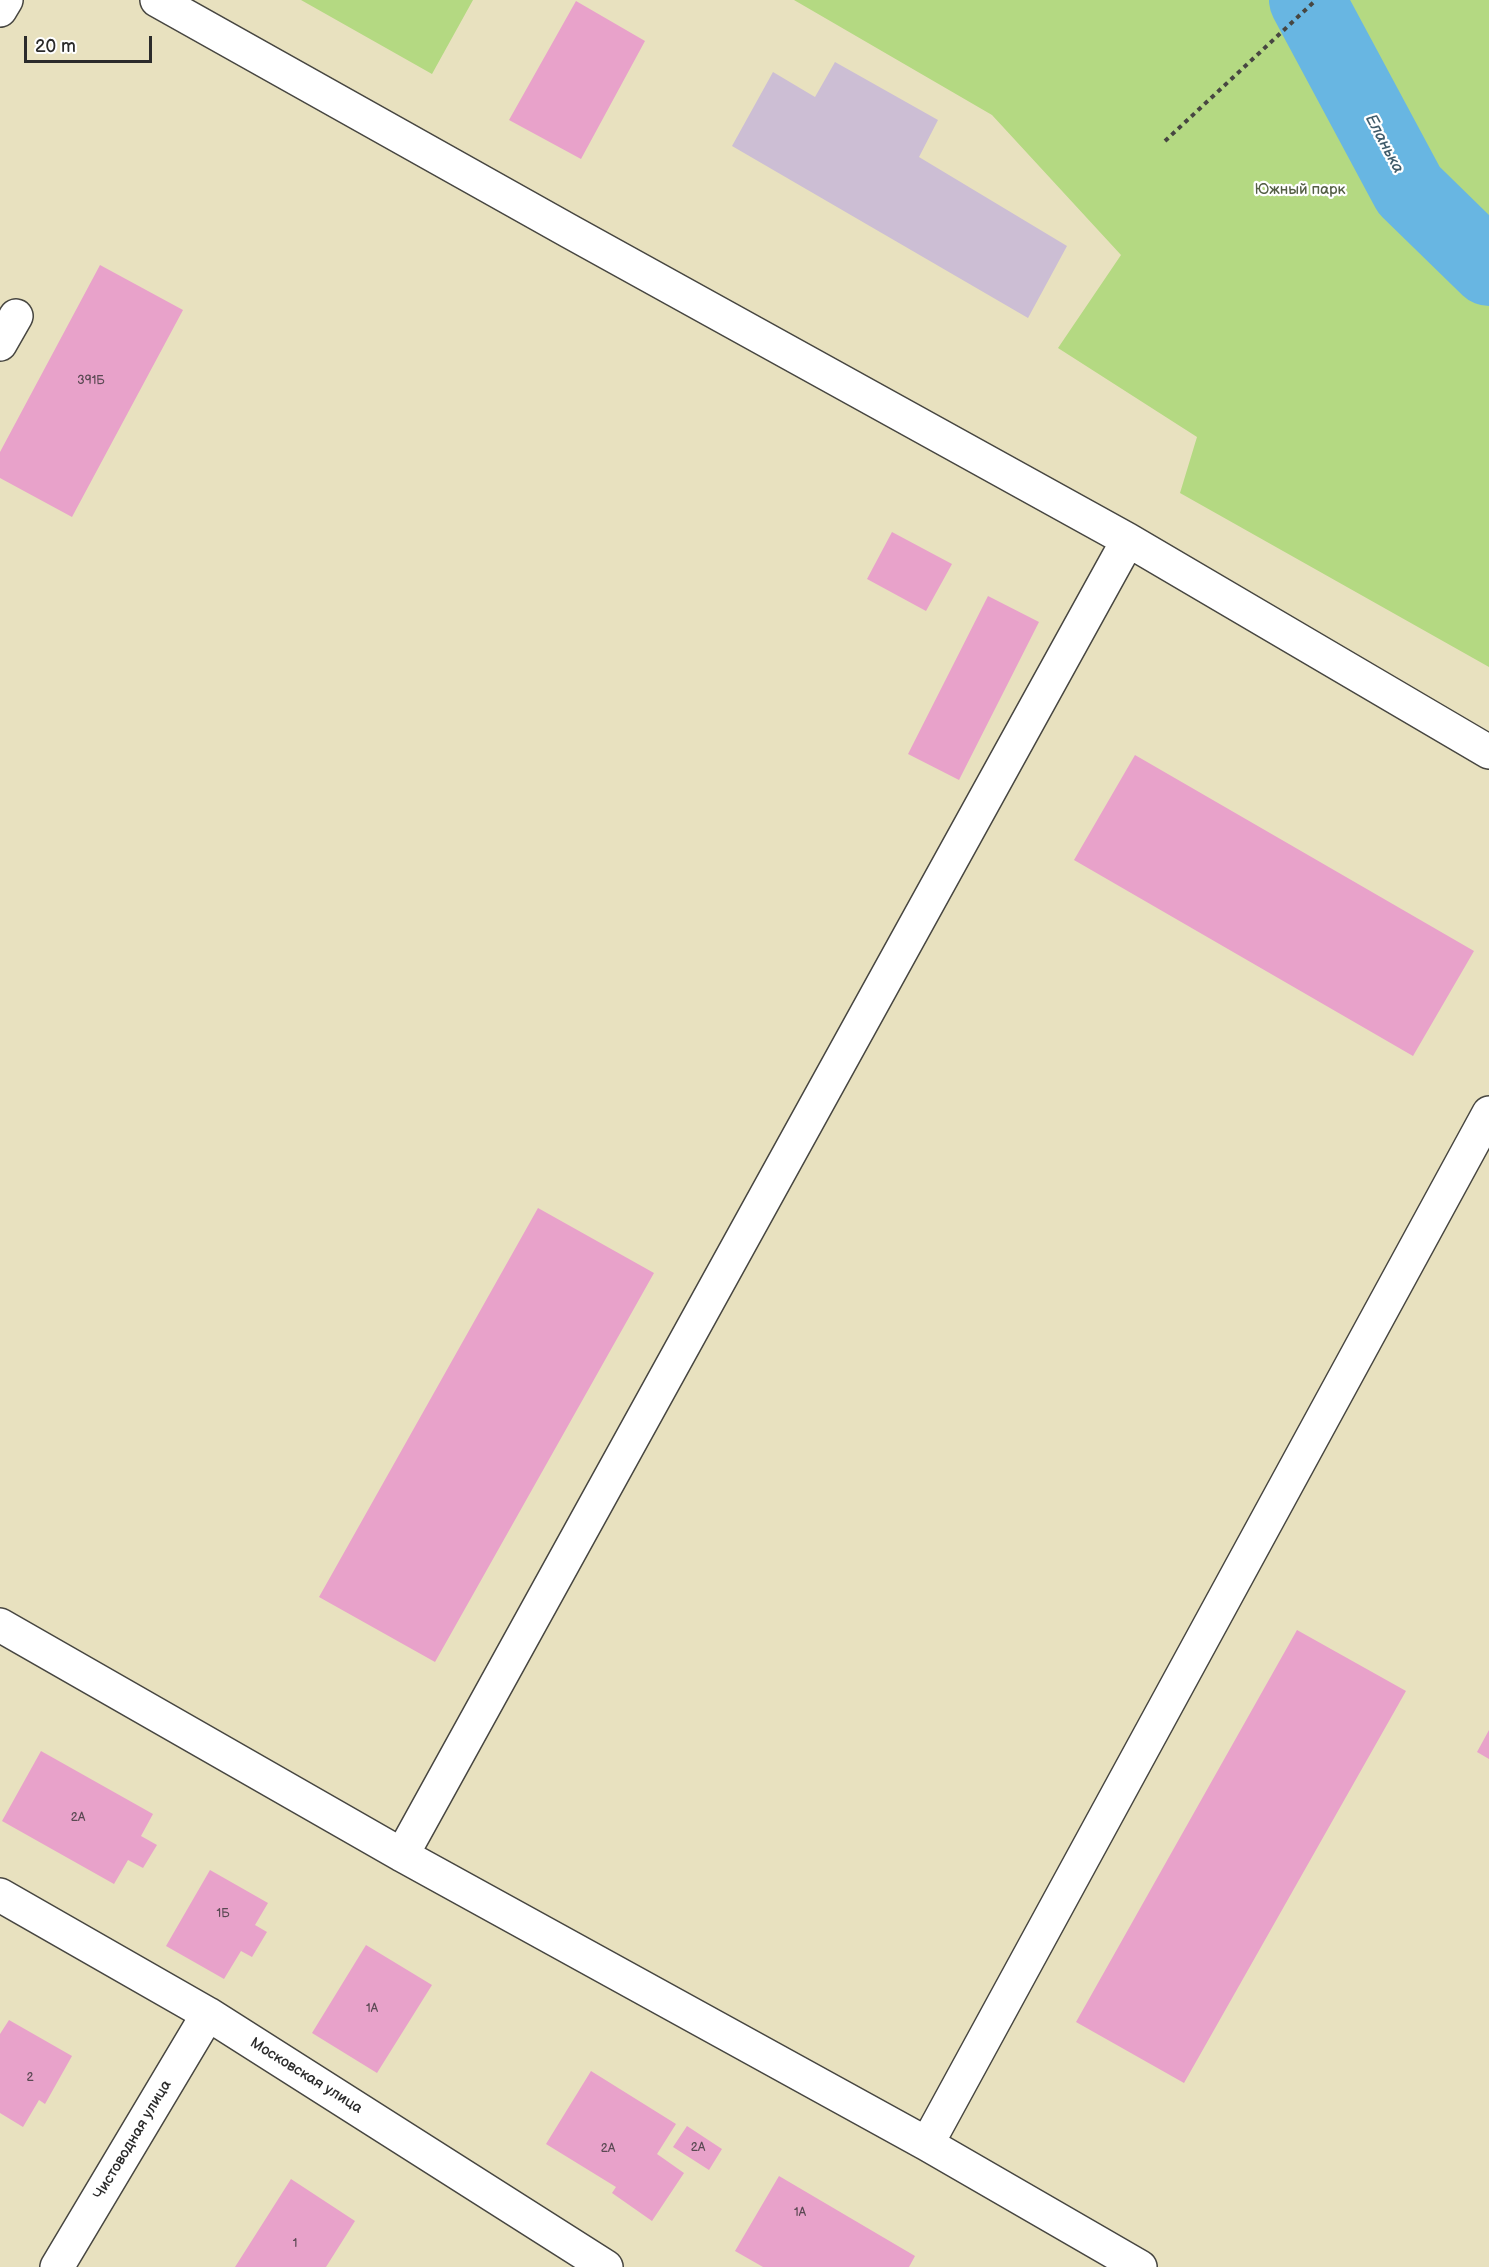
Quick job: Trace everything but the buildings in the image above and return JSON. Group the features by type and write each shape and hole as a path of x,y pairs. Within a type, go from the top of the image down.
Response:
{"street":[{"path":"0,10 6,0"},
{"path":"157,0 1128,540 1489,752"},
{"path":"0,344 16,316"},
{"path":"402,1855 1128,540"},
{"path":"927,2144 1489,1113"},
{"path":"0,1625 402,1855 927,2144 1140,2267"},
{"name":"Московская улица","path":"0,1895 208,2014 606,2267"},
{"name":"Чистоводная улица","path":"57,2267 208,2014"}],"path":[{"path":"1165,141 1316,0"}],"shaded area":[{"path":"835,62 938,120 919,157 1067,246 1028,318 732,146 773,72 815,97"}],"green space":[{"path":"301,0 473,0 432,74"},
{"name":"Южный парк","path":"794,0 1489,0 1489,667 1180,493 1197,437 1058,348 1121,255 992,115"}],"waterway":[{"name":"Еланька","path":"1307,0 1409,190 1489,268"}]}
